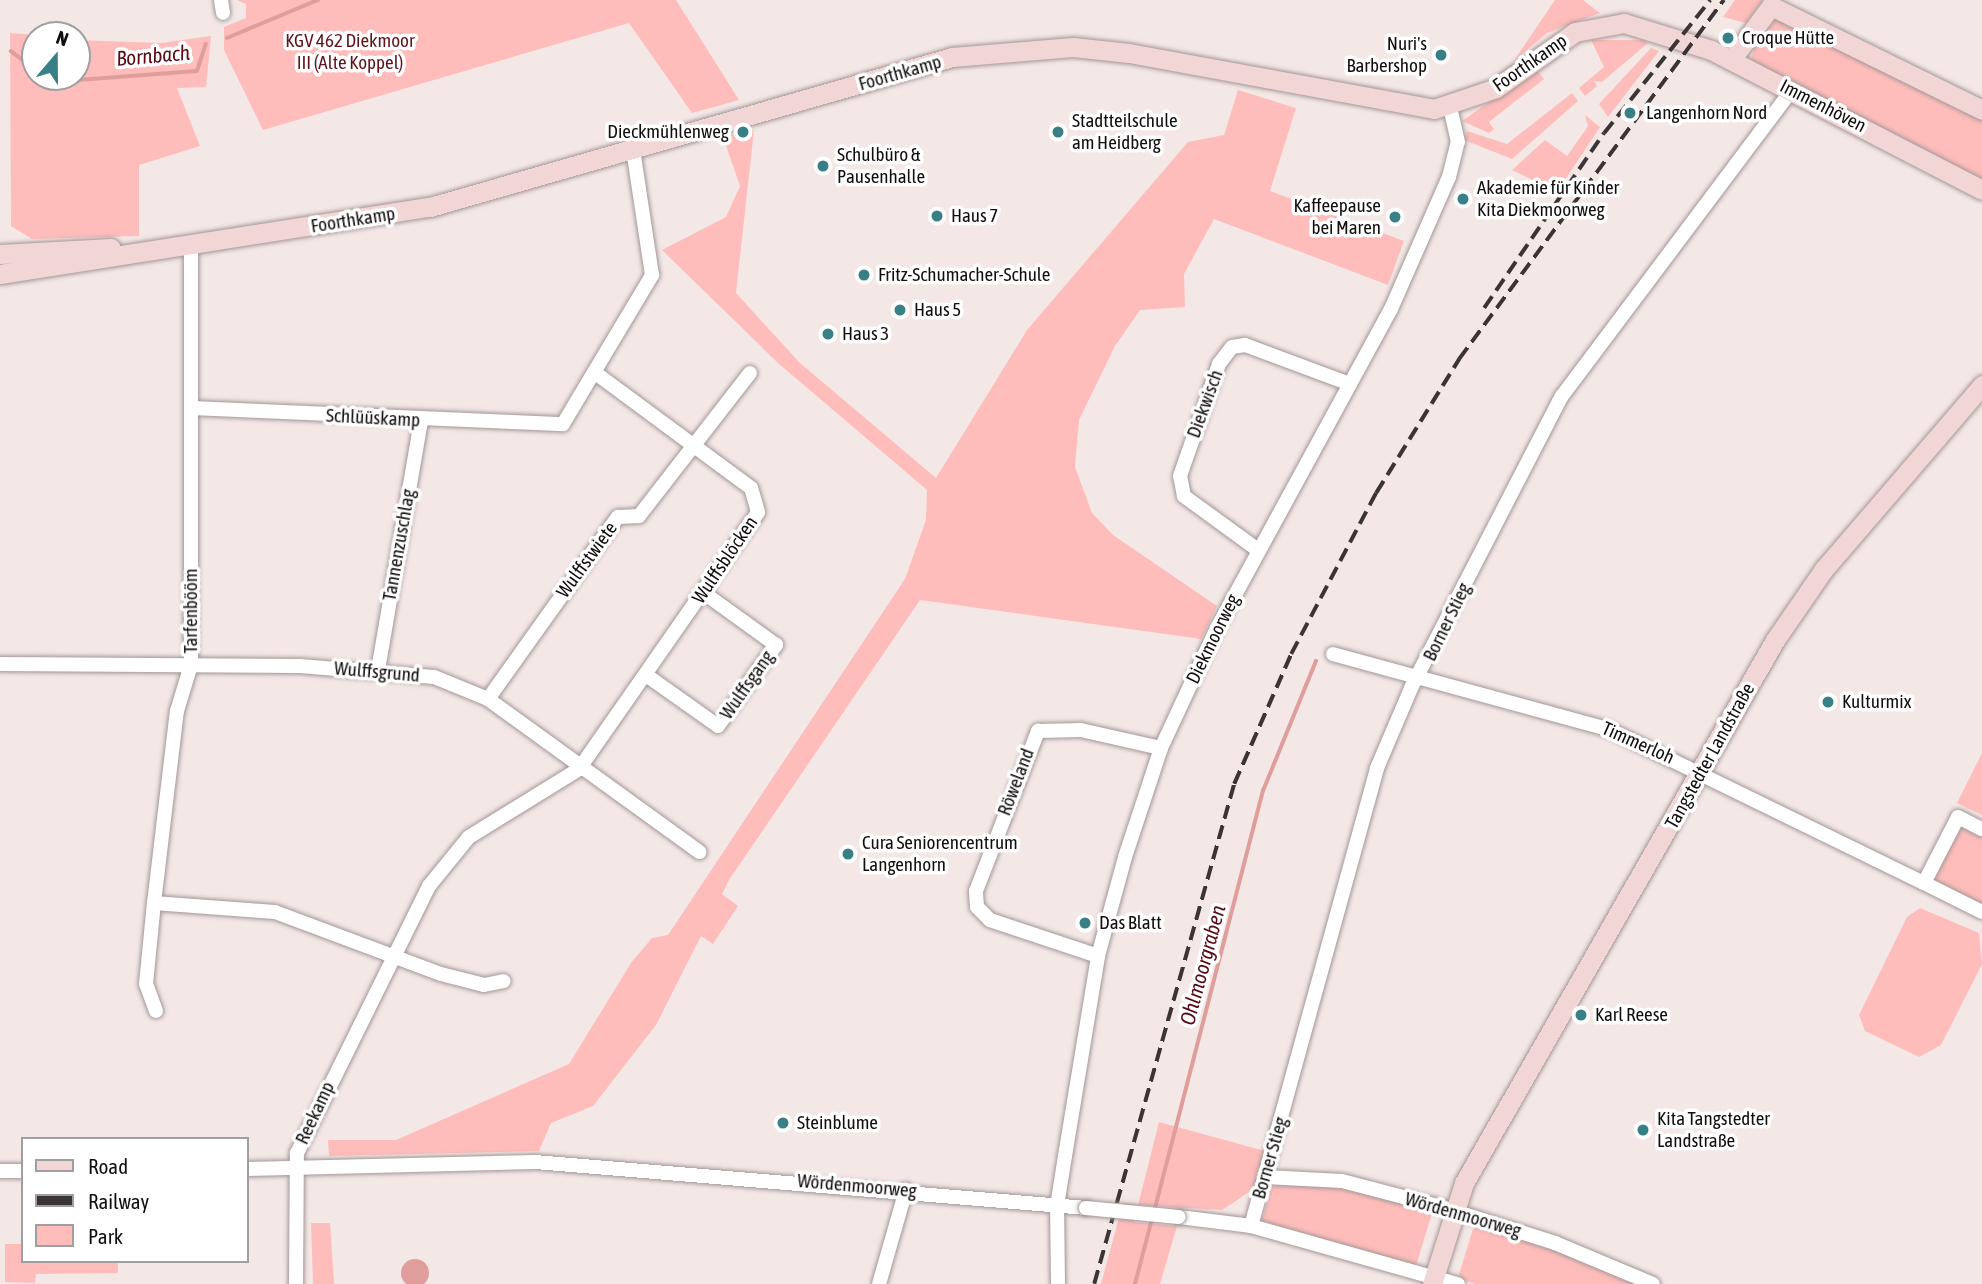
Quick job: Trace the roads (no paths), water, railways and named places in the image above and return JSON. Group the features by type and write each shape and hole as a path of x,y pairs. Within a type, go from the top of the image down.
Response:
{"street":[{"path":"1731,60 1773,3 1982,110"},
{"name":"Foorthkamp","path":"0,274 430,207 952,57 1028,49 1149,55 1450,107 1496,88 1586,28 1624,23 1661,29"},
{"name":"Immenhöven","path":"1661,29 1793,90 1982,190"},
{"name":"Borner Stieg","path":"1251,1226 1377,768 1420,675 1550,414 1793,90"},
{"name":"Diekmoorweg","path":"1058,1284 1057,1206 1098,956 1161,748 1258,550 1350,384 1449,177 1458,142 1450,107"},
{"path":"594,372 652,275 633,149"},
{"name":"Tarfenbööm","path":"156,1011 146,984 154,903 177,711 191,665 191,246"},
{"name":"Foorthkamp","path":"0,254 111,248 129,253"},
{"name":"Diekwisch","path":"1258,550 1184,496 1180,476 1219,364 1232,348 1245,345 1350,384"},
{"name":"Wulffsblöcken","path":"579,769 754,522 758,500 693,445 594,372"},
{"name":"Schlüüskamp","path":"193,408 554,427 563,424 594,372"},
{"name":"Wulffstwiete","path":"488,699 618,517 639,516 750,373"},
{"name":"Tangstedter Landstraße","path":"1435,1282 1456,1211 1469,1200 1483,1158 1700,772 1824,569 1982,385"},
{"name":"Tannenzuschlag","path":"378,670 421,420"},
{"name":"Wulffsgang","path":"646,675 718,726 776,646 704,593"},
{"name":"Timmerloh","path":"1333,654 1572,716 1700,772 1982,912"},
{"name":"Wulffsgrund","path":"0,664 378,670 434,677 488,699 579,769 699,852"},
{"name":"Röweland","path":"1098,956 990,920 977,907 976,891 1038,731 1094,732 1161,748"},
{"name":"Reekamp","path":"296,1284 293,1167 392,954 435,878 469,837 579,769"},
{"path":"1924,883 1958,817 1982,828"},
{"path":"154,903 275,912 484,985 504,981"},
{"name":"Wördenmoorweg","path":"248,1169 535,1162 906,1190 1251,1226 1435,1282 1458,1284"},
{"path":"0,1171 21,1171"},
{"name":"Wördenmoorweg","path":"1265,1177 1342,1181 1456,1211 1653,1284"},
{"path":"879,1284 906,1190"}],"waterway":[{"name":"Bornbach","path":"227,38 318,0"},
{"name":"Bornbach","path":"91,79 197,71 206,44"},
{"name":"Bornbach","path":"11,51 21,58"},
{"name":"Ohlmoorgraben","path":"1154,1212 1263,791 1316,661"},
{"name":"Ohlmoorgraben","path":"1135,1284 1152,1219"}],"railway":[{"path":"1484,308 1604,133 1710,0"},
{"path":"1094,1284 1234,784 1291,654 1376,493 1459,359 1724,0"}],"place":[{"name":"Croque Hütte","path":"1728,38"},
{"name":"Nuri's Barbershop","path":"1441,55"},
{"name":"Langenhorn Nord","path":"1630,113"},
{"name":"Dieckmühlenweg","path":"743,132"},
{"name":"Stadtteilschule am Heidberg","path":"1058,132"},
{"name":"Schulbüro & Pausenhalle","path":"823,166"},
{"name":"Akademie für Kinder Kita Diekmoorweg","path":"1463,199"},
{"name":"Haus 7","path":"937,216"},
{"name":"Kaffeepause bei Maren","path":"1395,217"},
{"name":"Fritz-Schumacher-Schule","path":"864,275"},
{"name":"Haus 5","path":"900,310"},
{"name":"Haus 3","path":"828,334"},
{"name":"Kulturmix","path":"1828,702"},
{"name":"Cura Seniorencentrum Langenhorn","path":"848,854"},
{"name":"Das Blatt","path":"1085,923"},
{"name":"Karl Reese","path":"1581,1015"},
{"name":"Steinblume","path":"783,1123"},
{"name":"Kita Tangstedter Landstraße","path":"1643,1130"}],"park label":[{"name":"KGV 462 Diekmoor III (Alte Koppel)","path":"350,52"}]}
